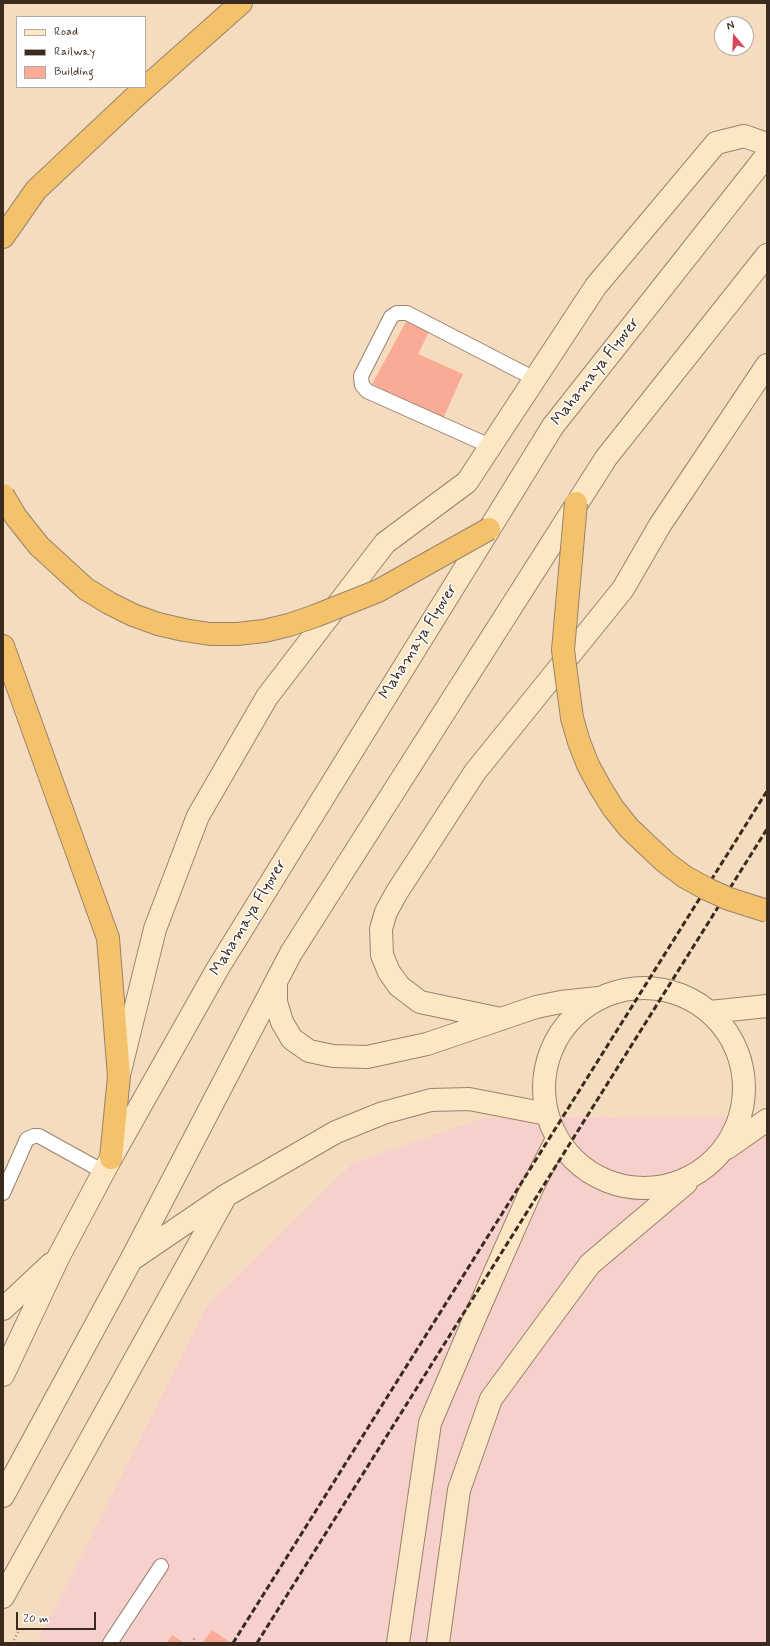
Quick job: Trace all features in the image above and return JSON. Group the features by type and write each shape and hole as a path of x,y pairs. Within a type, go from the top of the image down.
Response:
{"highway":[{"path":"146,87 241,3"},
{"path":"3,237 36,190 145,88"},
{"path":"3,495 16,517 39,546 86,589 109,604 151,622 184,630 210,634 237,634 264,631 290,625 315,616 378,591 489,528"},
{"path":"576,503 563,650 572,718 588,765 613,808 629,828 665,862 707,889 729,899 767,911"},
{"path":"3,646 108,938 119,1076 108,1165"}],"main road":[{"path":"119,1076 156,929 198,816 267,697 385,543 466,482 596,286 716,143 744,136 767,144"},
{"name":"Mahamaya Flyover","path":"3,1375 59,1256 218,968 489,528 553,426 767,155"},
{"path":"3,1496 131,1260 291,953 606,458 767,255"},
{"path":"501,1019 420,1002 398,986 389,972 382,951 381,929 386,912 397,892 476,772 622,589 660,525 767,365"},
{"path":"276,982 276,1002 282,1022 292,1039 309,1051 333,1056 367,1057 427,1044 536,1007 561,1002 600,998 628,989 658,989 686,996 710,1012 734,1041 745,1077 742,1115 724,1149"},
{"path":"600,998 578,1013 559,1035 548,1059 544,1087 547,1114 557,1139 583,1168 619,1186 659,1188 696,1175"},
{"path":"710,1012 767,1006"},
{"path":"131,1260 225,1196 336,1132 383,1113 431,1100 469,1099 547,1114"},
{"path":"438,1643 459,1490 491,1399 590,1264 696,1175 724,1149 767,1120"},
{"path":"398,1643 430,1423 533,1186 557,1139"},
{"path":"3,1597 225,1196"},
{"path":"3,1309 59,1256"}],"lane":[{"path":"490,446 367,391 362,385 361,376 391,317 397,313 407,313 535,379"},
{"path":"3,1192 27,1139 34,1136 39,1136 108,1165"},
{"path":"110,1643 161,1566"}],"path":[{"path":"14,1640 21,1626"},
{"path":"192,1643 195,1637"}],"shaded area":[{"path":"767,1116 767,1643 37,1643 207,1306 353,1163 483,1118"}],"building":[{"path":"407,320 430,330 418,354 463,374 443,419 372,384"},
{"path":"212,1630 231,1643 202,1643"},
{"path":"172,1635 184,1643 167,1643"}],"railway":[{"path":"233,1643 767,791"},
{"path":"257,1643 767,829"}]}
